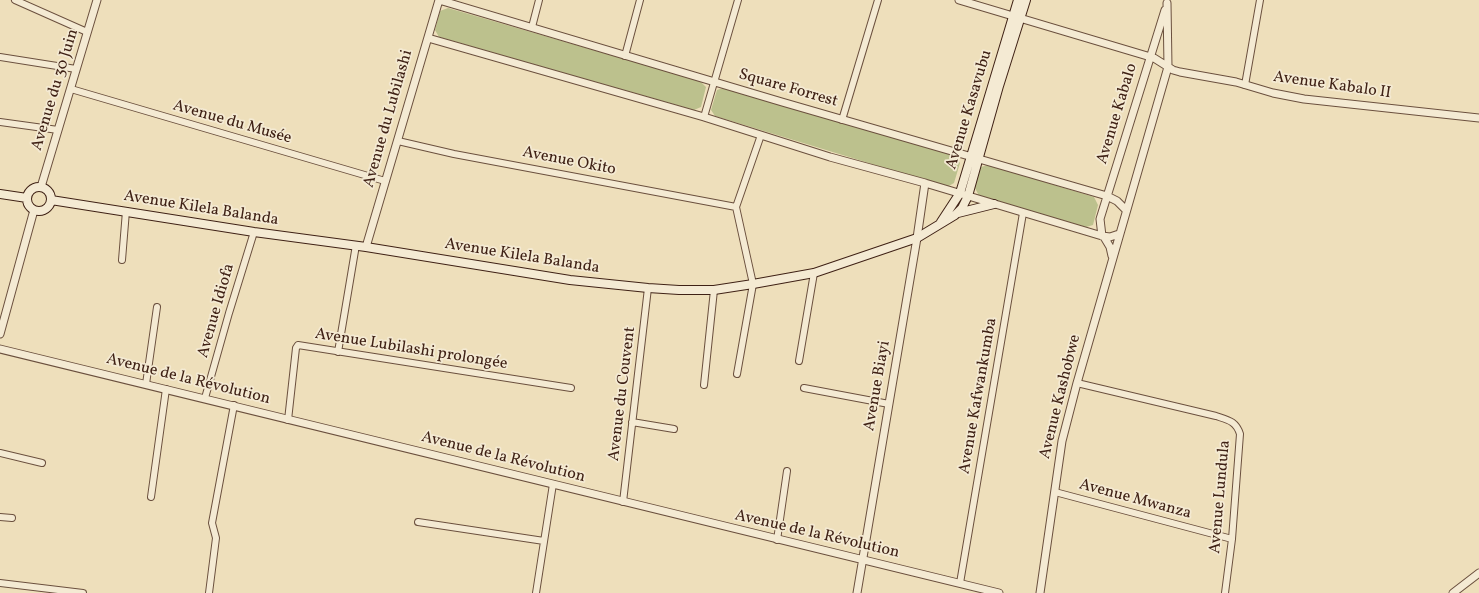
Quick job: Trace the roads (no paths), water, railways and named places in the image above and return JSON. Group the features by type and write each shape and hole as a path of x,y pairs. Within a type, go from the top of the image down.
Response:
{"main road":[{"name":"Avenue Kasavubu","path":"1017,17 1018,0"},
{"name":"Avenue Kasavubu","path":"939,224 964,195 1017,17 1026,0"},
{"path":"41,187 47,190 51,200 49,206 44,210 34,210 29,205 27,198 29,192 41,187"},
{"path":"0,194 27,198"},
{"path":"958,214 964,204 964,195"},
{"name":"Avenue Kilela Balanda","path":"51,200 254,232 356,245 570,280 648,288 714,290 814,273 917,238 958,214 994,204"}],"street":[{"path":"15,0 87,32"},
{"name":"Avenue du 30 Juin","path":"41,187 97,0"},
{"name":"Square Forrest","path":"439,0 842,120 1107,196 1117,201 1126,210"},
{"name":"Avenue du Lubilashi","path":"366,247 439,0"},
{"path":"532,27 539,0"},
{"path":"625,56 640,0"},
{"path":"704,117 738,0"},
{"path":"842,120 878,0"},
{"name":"Avenue Kabalo II","path":"959,0 1150,57 1180,72 1230,81 1273,93 1304,99 1479,118"},
{"path":"1245,85 1260,0"},
{"path":"428,38 704,117 830,157 924,183 1103,237 1119,234 1168,67 1168,2"},
{"name":"Avenue Kabalo","path":"1103,237 1100,219 1168,2"},
{"path":"0,57 76,69"},
{"name":"Avenue du Musée","path":"71,90 385,181"},
{"path":"0,122 58,130"},
{"path":"737,374 753,284 736,207 761,135"},
{"name":"Avenue Okito","path":"398,141 454,154 736,207"},
{"name":"Avenue Biayi","path":"857,593 917,238 924,183"},
{"path":"0,334 34,210"},
{"path":"122,260 126,211"},
{"name":"Avenue Kafwankumba","path":"960,582 1023,213"},
{"name":"Avenue Idiofa","path":"205,398 254,232"},
{"name":"Avenue Kashobwe","path":"1040,593 1062,441 1076,383 1119,234"},
{"path":"1103,237 1110,247 1113,257"},
{"path":"338,352 356,245"},
{"path":"799,360 814,273"},
{"name":"Avenue du Couvent","path":"623,502 648,288"},
{"path":"704,385 714,290"},
{"path":"146,384 157,307"},
{"name":"Avenue Lubilashi prolongée","path":"288,420 297,347 300,346 571,388"},
{"name":"Avenue de la Révolution","path":"0,349 205,398 288,420 777,540 960,582 999,593"},
{"name":"Avenue Lundula","path":"1076,383 1216,416 1231,421 1236,425 1240,434 1232,539 1225,593"},
{"path":"804,388 889,404"},
{"path":"151,498 166,389"},
{"path":"209,593 216,538 212,523 234,406"},
{"path":"632,422 674,430"},
{"path":"0,453 42,463"},
{"path":"777,540 787,471"},
{"path":"536,593 553,484"},
{"name":"Avenue Mwanza","path":"1055,492 1232,539"},
{"path":"0,517 12,518"},
{"path":"418,522 544,540"},
{"path":"1453,593 1479,573"},
{"path":"0,583 83,593"}]}
